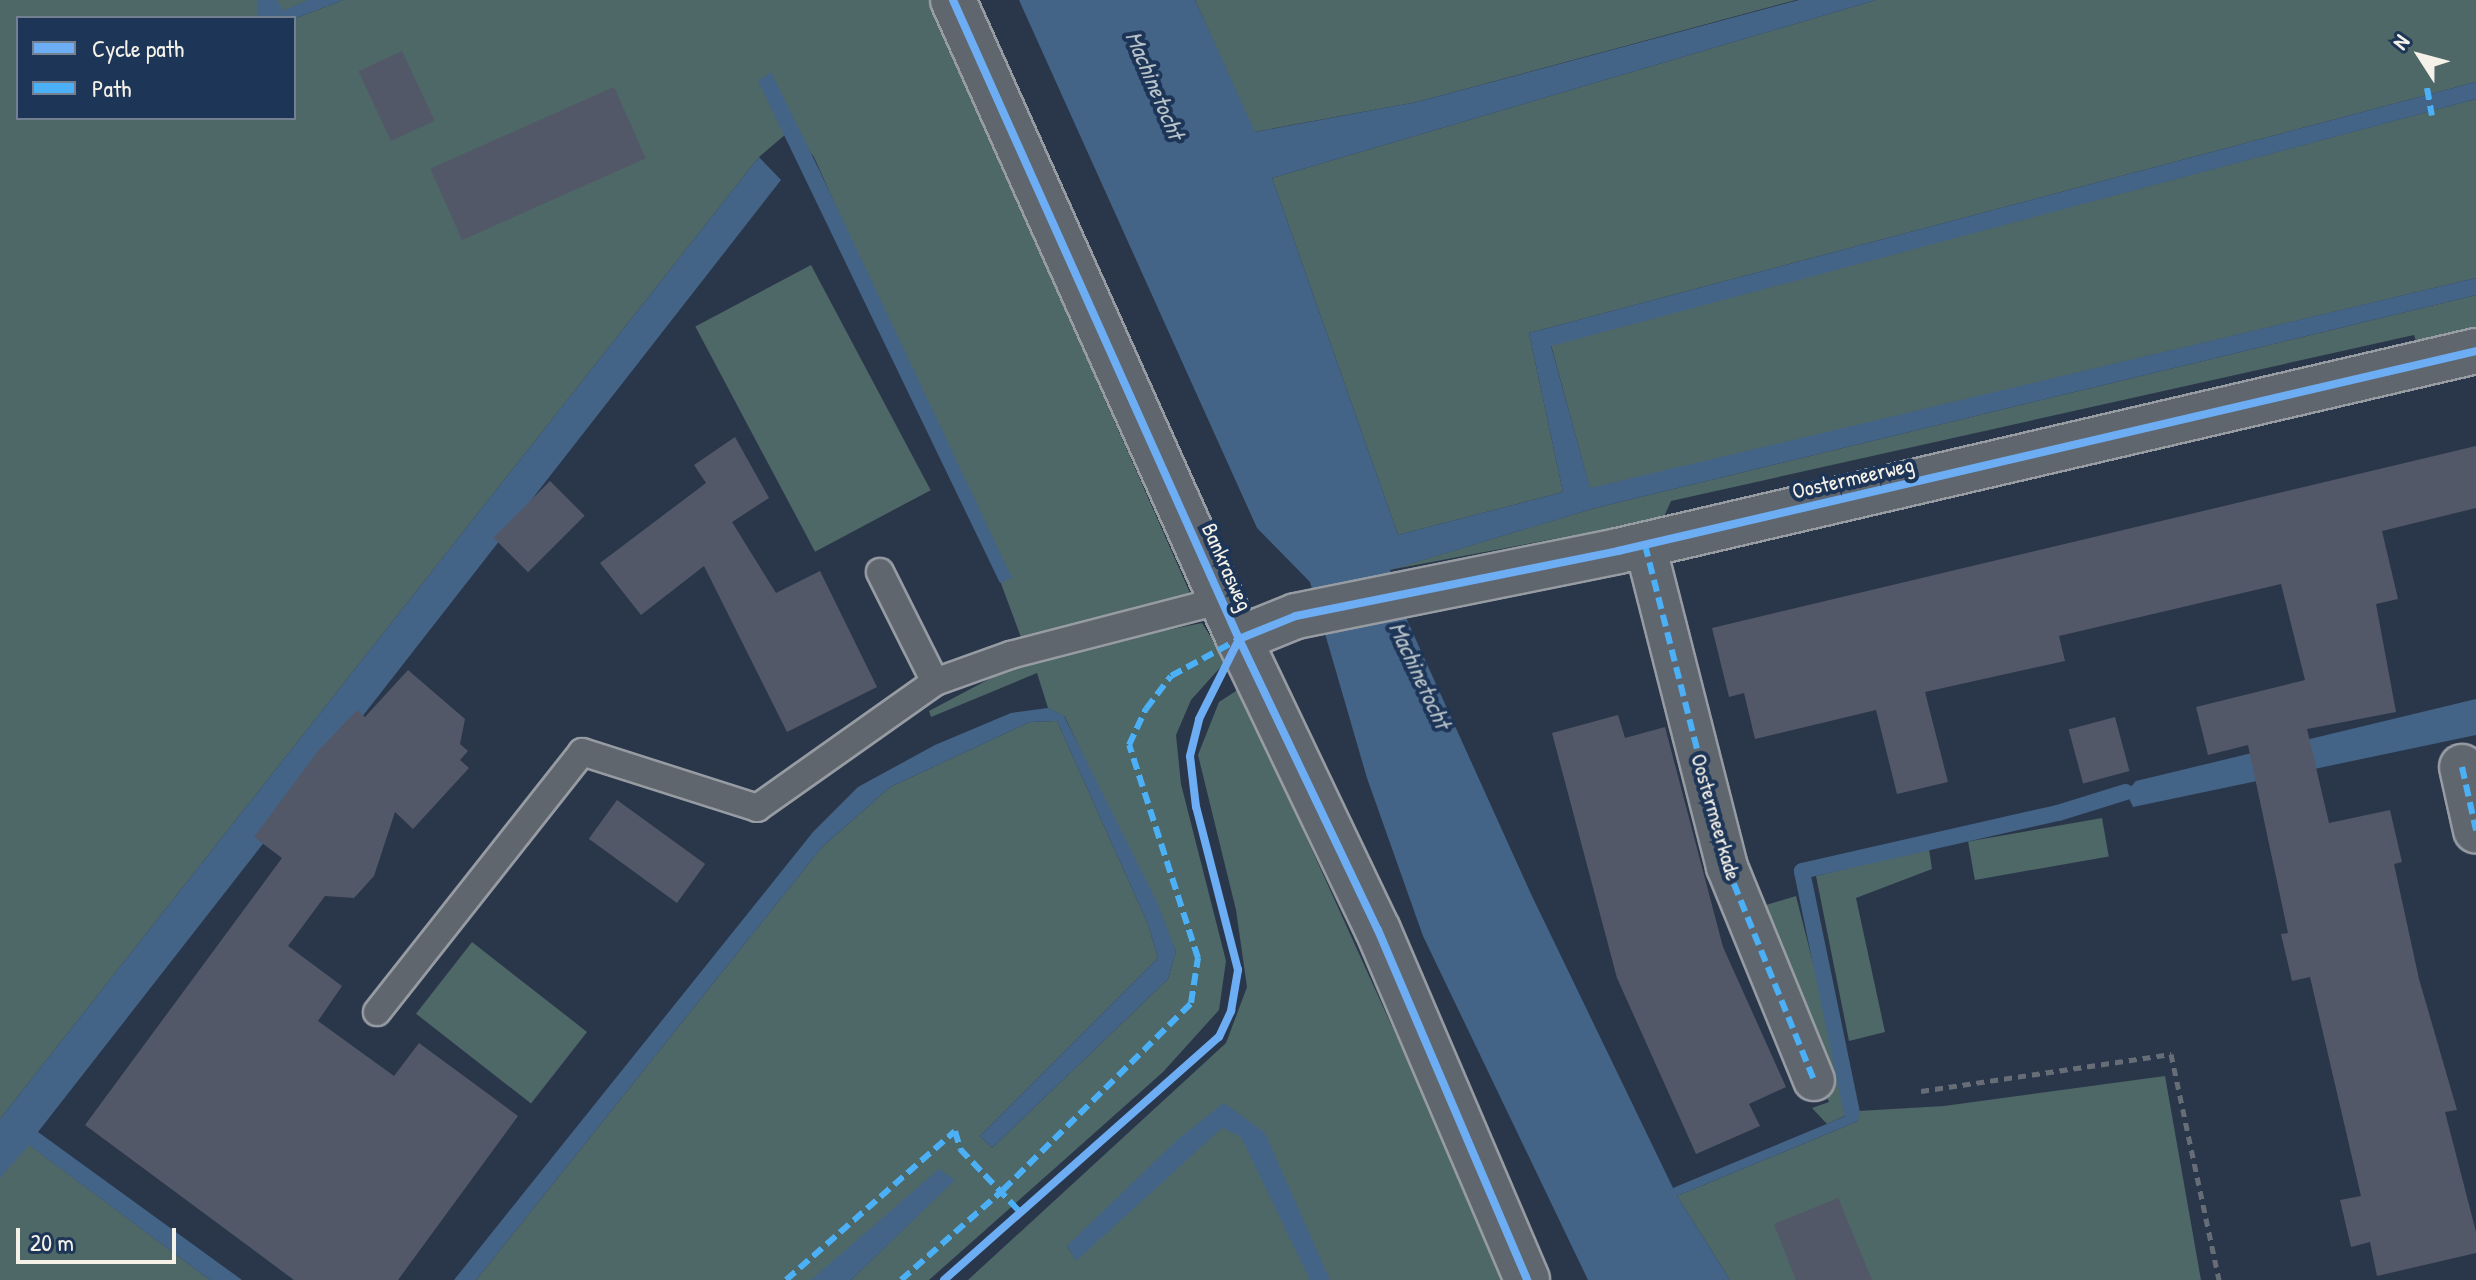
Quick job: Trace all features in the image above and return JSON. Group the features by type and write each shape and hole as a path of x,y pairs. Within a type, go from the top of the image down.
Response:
{"street":[{"name":"Bankrasweg","path":"953,0 1239,639 1378,930 1527,1280"},
{"name":"Oostermeerweg","path":"1239,639 1296,616 1645,545 2476,351"},
{"name":"Oostermeerkade","path":"1645,545 1727,867 1814,1080"},
{"path":"2462,767 2476,830"}],"lane":[{"path":"880,572 935,682"},
{"path":"377,1012 582,752 757,808 935,682 1010,655 1222,600"}],"path":[{"path":"1921,1091 2171,1054 2219,1280"}],"green space":[{"path":"0,0 309,0 273,16 16,16 16,120 296,120 296,18 343,0 929,0 1190,593 1022,640 990,554 814,157 763,88 787,133 759,157 0,1119"},
{"path":"1195,0 1796,0 1417,102 1254,132"},
{"path":"1876,0 2476,0 2476,82 1529,333 1563,492 1398,535 1272,178"},
{"path":"2476,99 2476,278 1590,489 1551,345"},
{"path":"811,265 931,490 815,552 695,327"},
{"path":"2476,295 2476,334 2419,350 2414,335 1671,501 1660,526 1601,530 1389,570 1595,508"},
{"path":"1202,623 1226,661 1191,700 1176,735 1181,784 1226,961 1219,1010 1163,1072 929,1280 851,1280 954,1180 813,1280 476,1280 822,847 890,787 1030,722 1057,721 1148,924 1158,958 980,1136 992,1148 1168,979 1176,951 1065,717 1048,708 1037,673 931,717 929,711 1027,659"},
{"path":"1239,689 1507,1280 968,1280 1226,1043 1247,987 1236,910 1198,755 1219,702","holes":["1240,1112 1075,1259 1067,1246"]},
{"path":"2102,818 2109,856 1975,880 1968,842"},
{"path":"1929,849 1932,869 1856,898 1885,1032 1849,1041 1816,876"},
{"path":"1796,896 1829,1026 1845,1116 1827,1124 1812,1108 1829,1102 1753,909"},
{"path":"472,942 587,1032 531,1104 416,1014"},
{"path":"2165,1076 2201,1280 1730,1280 1677,1196 1858,1121 1858,1111 1944,1106"},
{"path":"0,1131 28,1144 210,1280 0,1280"}],"water":[{"path":"257,0 277,0 283,11 308,0 343,0 296,18 257,16"},
{"name":"Machinetocht","path":"1019,0 1195,0 1255,132 1417,102 1799,0 1876,0 1272,178 1398,535 1563,492 1529,333 2476,82 2476,99 1551,346 1590,488 2476,278 2476,295 1595,508 1390,570 1407,620 1531,894 1673,1188 1858,1111 1858,1121 1677,1196 1730,1280 1588,1280 1423,936 1367,778 1310,582 1257,528"},
{"path":"771,72 1012,578 1000,583 758,81"},
{"path":"759,157 781,180 38,1132 242,1280 210,1280 29,1145 0,1178 0,1119"},
{"path":"2476,699 2476,735 2133,807 2126,792 2136,781"},
{"path":"1048,708 1064,716 1157,902 1176,951 1168,979 992,1148 980,1136 1158,958 1148,924 1057,721 1030,722 890,787 822,847 476,1280 454,1280 813,832 858,787 935,745 1011,713"},
{"path":"1224,1103 1265,1133 1330,1280 1310,1280 1241,1137 1222,1128 1076,1261 1067,1246 1178,1139"},
{"path":"939,1169 955,1180 851,1280 811,1280"}],"building":[{"path":"402,51 435,121 391,141 358,71"},
{"path":"614,87 646,158 462,240 430,169"},
{"path":"735,437 769,498 732,522 776,593 820,571 877,687 787,732 704,566 641,615 600,563 706,483 694,465"},
{"path":"2476,446 2476,508 2382,531 2398,599 2376,604 2396,712 2307,729 2329,823 2390,810 2402,862 2394,864 2419,979 2457,1110 2445,1112 2476,1232 2476,1253 2377,1276 2370,1242 2351,1247 2340,1200 2361,1196 2310,977 2292,981 2281,934 2288,933 2248,745 2208,755 2196,707 2305,680 2281,584 2059,636 2065,661 1925,692 1948,782 1897,794 1876,710 1755,739 1744,693 1729,697 1712,628"},
{"path":"550,481 585,516 528,572 493,538"},
{"path":"408,670 465,719 460,744 468,751 460,760 469,768 413,829 395,812 374,876 354,898 325,896 288,946 342,986 318,1021 394,1076 419,1043 518,1116 398,1280 294,1280 85,1125 282,858 254,837 318,751 357,710 365,717"},
{"path":"1618,715 1625,738 1665,727 1723,947 1786,1087 1749,1104 1760,1126 1696,1154 1617,978 1552,733"},
{"path":"2115,717 2129,771 2083,784 2069,729"},
{"path":"617,800 705,864 677,903 589,839"},
{"path":"1838,1198 1872,1280 1796,1280 1774,1224"}],"waterway":[{"path":"1852,1113 1802,871 2058,813 2126,792"}],"marked path":[{"path":"2427,88 2432,116"},
{"path":"1645,545 1727,867 1814,1080"},
{"path":"901,1280 1003,1190 1191,1003 1198,958 1129,745 1146,709 1171,676 1239,639"},
{"path":"2462,767 2476,830"},
{"path":"786,1280 955,1131 960,1149 1019,1211"}],"cycle path":[{"path":"953,0 1239,639 1378,930 1527,1280"},
{"path":"1239,639 1296,616 1618,551 2476,351"},
{"path":"944,1280 1219,1037 1231,1011 1238,970 1196,807 1190,756 1199,719 1239,639"}]}
